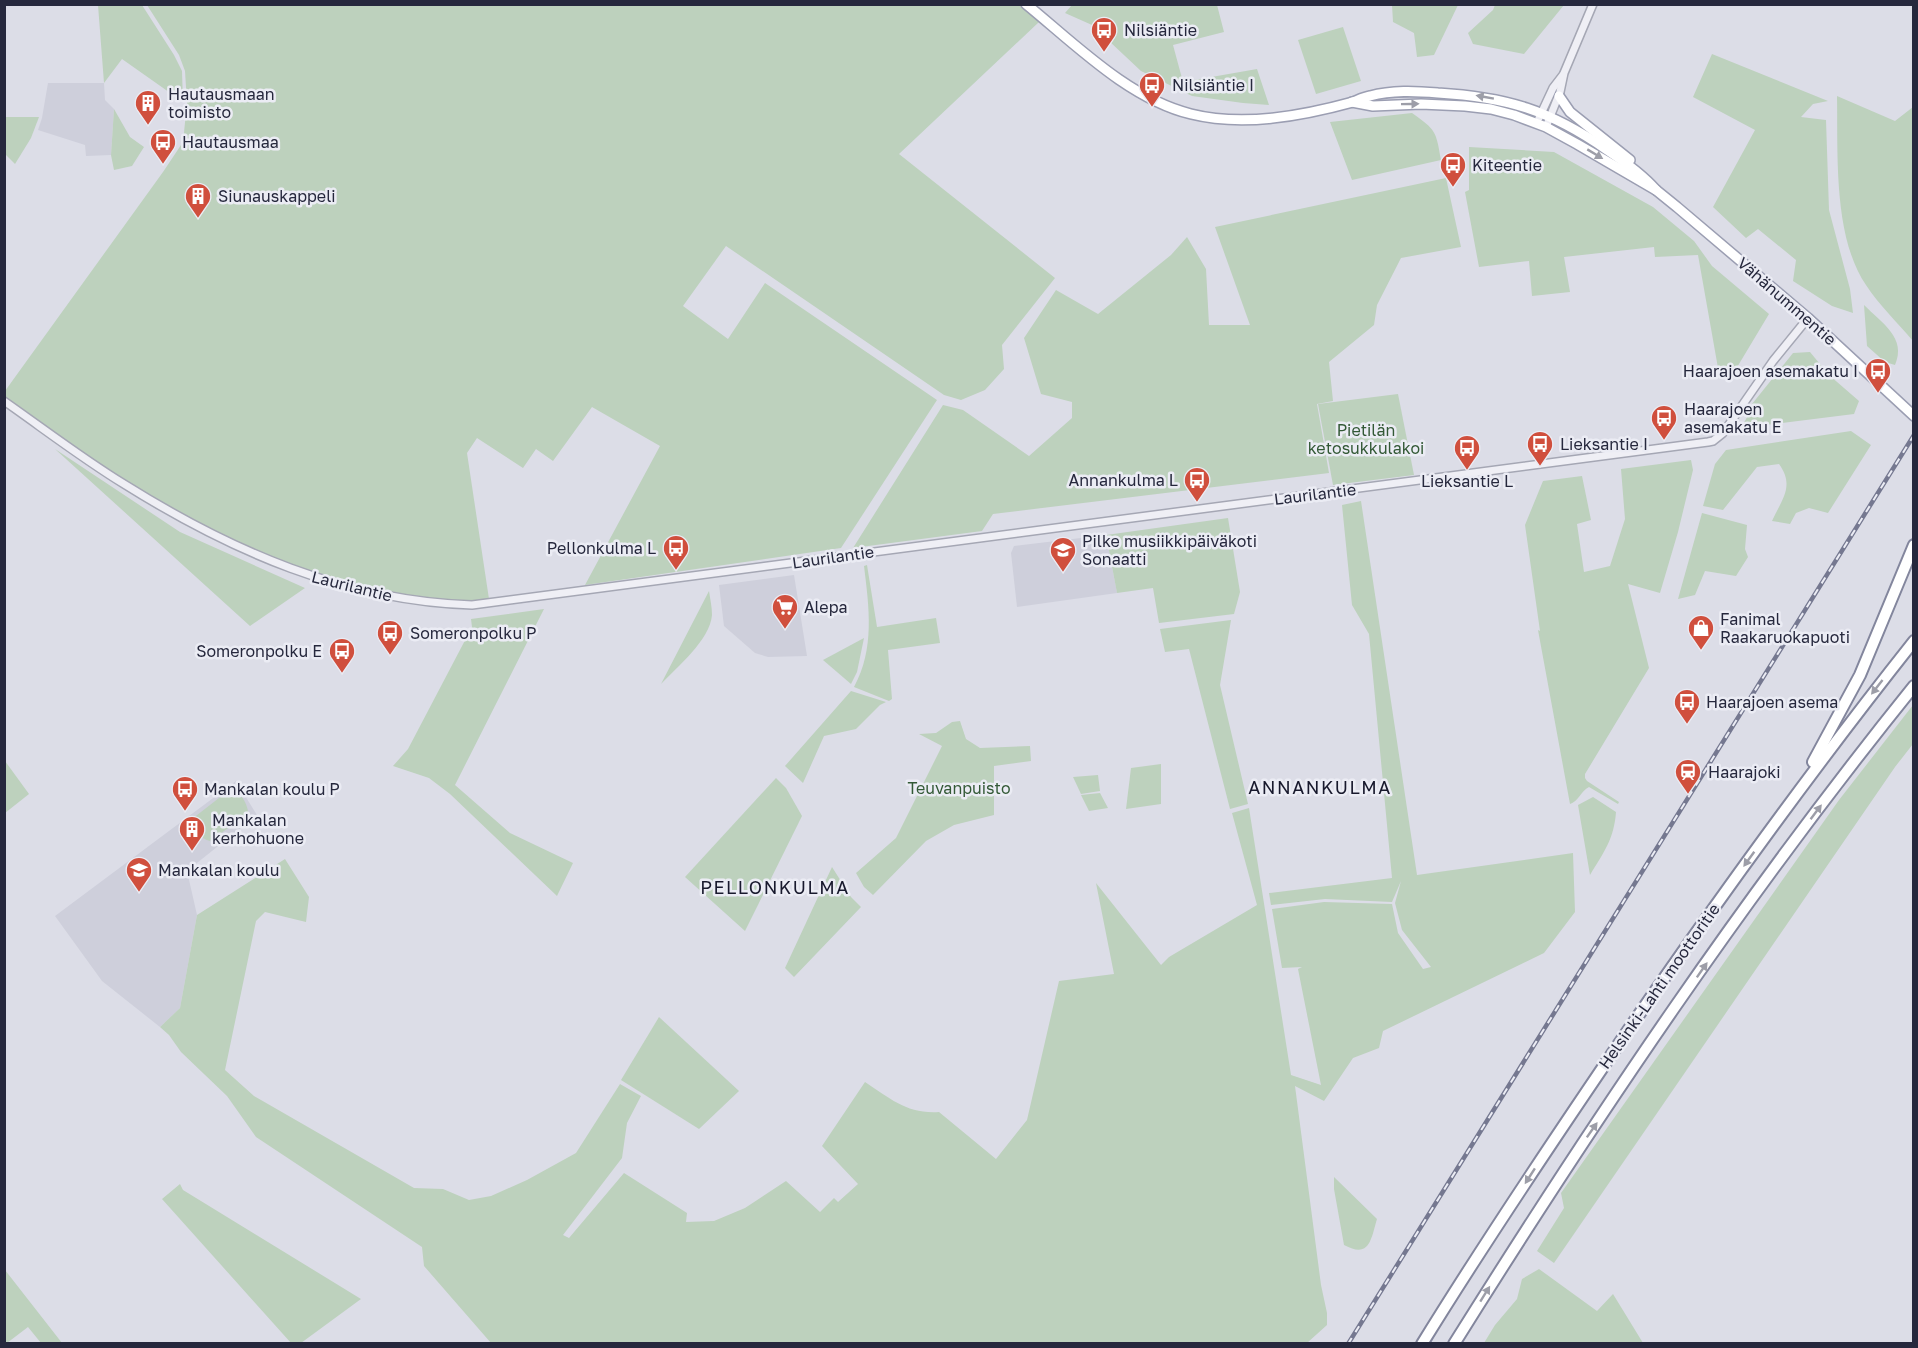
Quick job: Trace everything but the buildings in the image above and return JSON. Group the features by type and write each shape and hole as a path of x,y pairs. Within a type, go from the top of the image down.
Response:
{"highway":[{"path":"1791,802 1860,675 1914,545"},
{"name":"Helsinki-Lahti moottoritie","path":"1422,1344 1555,1137 1705,920 1847,726 1914,641"},
{"name":"Helsinki-Lahti moottoritie","path":"1454,1344 1579,1149 1727,933 1870,740 1914,686"}],"main road":[{"name":"Vähänummentie","path":"1026,4 1125,83 1147,97 1174,109 1211,118 1245,120 1279,117 1370,96 1402,92 1465,94 1501,100 1551,116 1592,139 1645,178 1656,190 1808,318 1914,416"},
{"path":"1559,96 1570,112 1624,154 1645,178"},
{"name":"Vähänummentie","path":"1352,102 1373,106 1421,104 1482,108 1537,123 1656,190"}],"street":[{"path":"1546,127 1559,96 1564,73 1593,4"},
{"path":"1537,123 1553,88 1564,73"},
{"name":"Laurilantie","path":"4,401 124,484 222,540 287,568 343,587 414,601 472,605 1713,441 1723,433 1773,361 1808,318"}],"shaded area":[{"path":"48,83 104,83 105,100 114,109 111,155 86,156 85,145 38,130"},
{"name":"Pilke musiikkipäiväkoti Sonaatti","path":"1106,535 1117,593 1017,607 1011,553 1014,546"},
{"path":"794,575 807,656 768,657 755,653 724,626 719,585"},
{"name":"Mankalan koulu","path":"236,781 257,815 187,871 197,915 180,1008 160,1027 102,981 55,916"}],"green space":[{"path":"1018,4 1039,22 899,154 1055,278 1002,345 1004,369 985,390 961,400 944,395 726,246 683,306 728,339 765,283 937,400 841,548 585,585 660,446 592,407 553,461 536,449 523,468 477,438 467,453 489,599 492,604 414,601 343,587 212,535 124,484 5,401 5,391 183,142 187,103 185,71 179,55 147,5"},
{"path":"1495,4 1564,5 1524,54 1473,44 1468,33 1493,10"},
{"path":"98,5 142,5 182,71 183,102 122,59 104,83"},
{"path":"1072,5 1217,5 1224,32 1173,45 1183,82 1257,69 1269,105 1192,96 1141,71 1092,25 1065,13"},
{"path":"1392,5 1458,5 1434,55 1417,57 1414,33 1393,22"},
{"path":"1343,27 1361,81 1316,94 1298,40"},
{"path":"1712,54 1828,101 1813,104 1801,117 1826,120 1829,210 1850,289 1853,313 1832,306 1793,281 1796,260 1758,229 1746,238 1713,207 1755,130 1693,97"},
{"path":"1837,96 1895,121 1913,107 1913,341 1866,285 1855,265 1848,243 1838,168"},
{"path":"114,109 130,137 144,147 132,166 114,170 111,155"},
{"path":"1412,113 1434,132 1441,160 1352,180 1330,122"},
{"path":"5,117 39,117 31,138 15,164 5,154"},
{"path":"1469,147 1554,152 1653,207 1694,241 1712,266 1769,314 1736,369 1718,368 1698,255 1655,257 1654,247 1564,257 1570,292 1532,296 1529,261 1479,267 1465,192 1469,190"},
{"path":"1446,178 1461,247 1401,258 1377,305 1374,325 1329,362 1333,401 1317,404 1329,473 993,514 982,531 853,548 943,405 963,410 1029,456 1072,418 1072,402 1041,394 1024,338 1056,290 1098,314 1171,255 1187,237 1206,269 1209,325 1250,325 1215,227"},
{"path":"1864,305 1885,325 1895,339 1898,355 1895,365 1885,362 1867,346"},
{"path":"1810,352 1829,375 1859,401 1854,414 1741,428 1752,404 1793,353"},
{"name":"Pietilän ketosukkulakoi","path":"1398,394 1414,475 1333,485 1318,404"},
{"path":"1851,431 1871,445 1828,513 1809,508 1796,513 1790,524 1772,521 1783,499 1786,486 1784,472 1779,464 1757,467 1723,510 1703,506 1715,464 1726,450"},
{"path":"55,449 180,532 305,588 250,626"},
{"path":"1691,460 1693,470 1660,593 1628,584 1649,668 1585,774 1587,781 1619,802 1618,804 1589,787 1570,804 1538,630 1540,631 1525,525 1543,481 1582,476 1591,520 1577,524 1584,572 1610,566 1625,519 1621,469"},
{"path":"1361,501 1417,875 1573,853 1575,912 1544,953 1383,1031 1379,1048 1353,1058 1324,1101 1295,1086 1321,1285 1327,1313 1327,1325 1307,1343 491,1343 424,1266 422,1247 256,1137 227,1096 181,1052 160,1027 180,1008 197,915 285,859 309,897 306,922 265,912 256,921 225,1070 254,1096 414,1188 443,1189 469,1200 491,1196 527,1180 576,1153 620,1084 641,1096 627,1123 622,1158 563,1235 569,1238 624,1173 687,1213 686,1222 714,1221 745,1208 786,1181 820,1212 834,1198 838,1202 858,1184 822,1146 865,1082 908,1108 939,1112 996,1159 1027,1120 1059,981 1114,974 1096,883 1161,965 1169,957 1257,905 1232,813 1249,808 1291,1075 1321,1085 1298,969 1302,967 1282,968 1272,909 1324,902 1392,904 1398,933 1423,969 1431,967 1402,930 1395,903 1401,881 1392,902 1325,899 1271,905 1269,893 1392,878 1369,634 1352,605 1342,505"},
{"path":"1702,513 1747,525 1745,549 1748,557 1736,576 1705,571 1695,595 1678,599"},
{"path":"1228,518 1240,592 1234,614 1159,623 1153,588 1117,593 1106,535"},
{"path":"867,565 877,627 936,618 940,643 888,650 892,699 889,701 854,687 861,673 868,643 869,612 864,566"},
{"path":"709,591 712,615 705,634 692,652 661,684"},
{"path":"544,609 455,785 510,833 573,863 557,896 450,794 429,778 393,766 408,749 472,627 471,619"},
{"path":"1231,620 1220,685 1248,804 1230,809 1189,649 1165,652 1160,629"},
{"path":"864,638 857,672 851,684 823,660"},
{"path":"851,691 886,702 856,729 824,736 803,783 785,766"},
{"path":"1913,705 1913,744 1554,1263 1537,1251 1564,1208 1561,1193 1839,800"},
{"name":"Teuvanpuisto","path":"960,721 966,739 980,748 1030,746 1031,761 994,766 994,815 954,825 926,841 873,895 864,887 856,873 896,838 942,746 919,734 936,733 952,722"},
{"path":"5,761 29,794 4,813"},
{"path":"1161,764 1161,804 1126,809 1131,768"},
{"path":"1098,775 1100,791 1081,794 1073,777"},
{"path":"776,778 786,788 802,816 745,931 685,877"},
{"path":"228,791 236,792 242,797 248,811 245,816 210,841 207,840 195,830 192,819"},
{"path":"1100,793 1108,808 1089,811 1081,795"},
{"path":"1593,797 1616,812 1611,838 1590,875 1578,805"},
{"path":"832,867 851,897 861,907 794,977 785,968"},
{"path":"659,1017 739,1091 699,1129 621,1080"},
{"path":"1334,1177 1377,1219 1371,1240 1368,1245 1359,1250 1344,1245"},
{"path":"180,1184 183,1190 361,1299 301,1343 291,1343 162,1199"},
{"path":"1539,1269 1597,1311 1613,1294 1643,1343 1484,1343 1495,1325 1517,1299 1522,1279"},
{"path":"5,1270 62,1343 41,1343 28,1327 5,1343"}],"railway":[{"path":"1348,1344 1914,435"}],"place":[{"name":"Nilsiäntie","path":"1104,53"},
{"name":"Nilsiäntie I","path":"1152,108"},
{"name":"Hautausmaan toimisto","path":"148,126"},
{"name":"Hautausmaa","path":"163,165"},
{"name":"Kiteentie","path":"1453,188"},
{"name":"Siunauskappeli","path":"198,219"},
{"name":"Haarajoen asemakatu I","path":"1878,394"},
{"name":"Haarajoen asemakatu E","path":"1664,441"},
{"name":"Lieksantie I","path":"1540,467"},
{"name":"Lieksantie L","path":"1467,471"},
{"name":"Annankulma L","path":"1197,503"},
{"name":"Pellonkulma L","path":"676,571"},
{"name":"Pilke musiikkipäiväkoti Sonaatti","path":"1063,573"},
{"name":"Alepa","path":"785,630"},
{"name":"Fanimal Raakaruokapuoti","path":"1701,651"},
{"name":"Someronpolku P","path":"390,656"},
{"name":"Someronpolku E","path":"342,674"},
{"name":"Haarajoen asema","path":"1687,725"},
{"name":"Haarajoki","path":"1688,795"},
{"name":"Mankalan koulu P","path":"185,812"},
{"name":"Mankalan kerhohuone","path":"192,852"},
{"name":"Mankalan koulu","path":"139,893"}],"district":[{"name":"ANNANKULMA","path":"1320,787"},
{"name":"PELLONKULMA","path":"775,887"}]}
